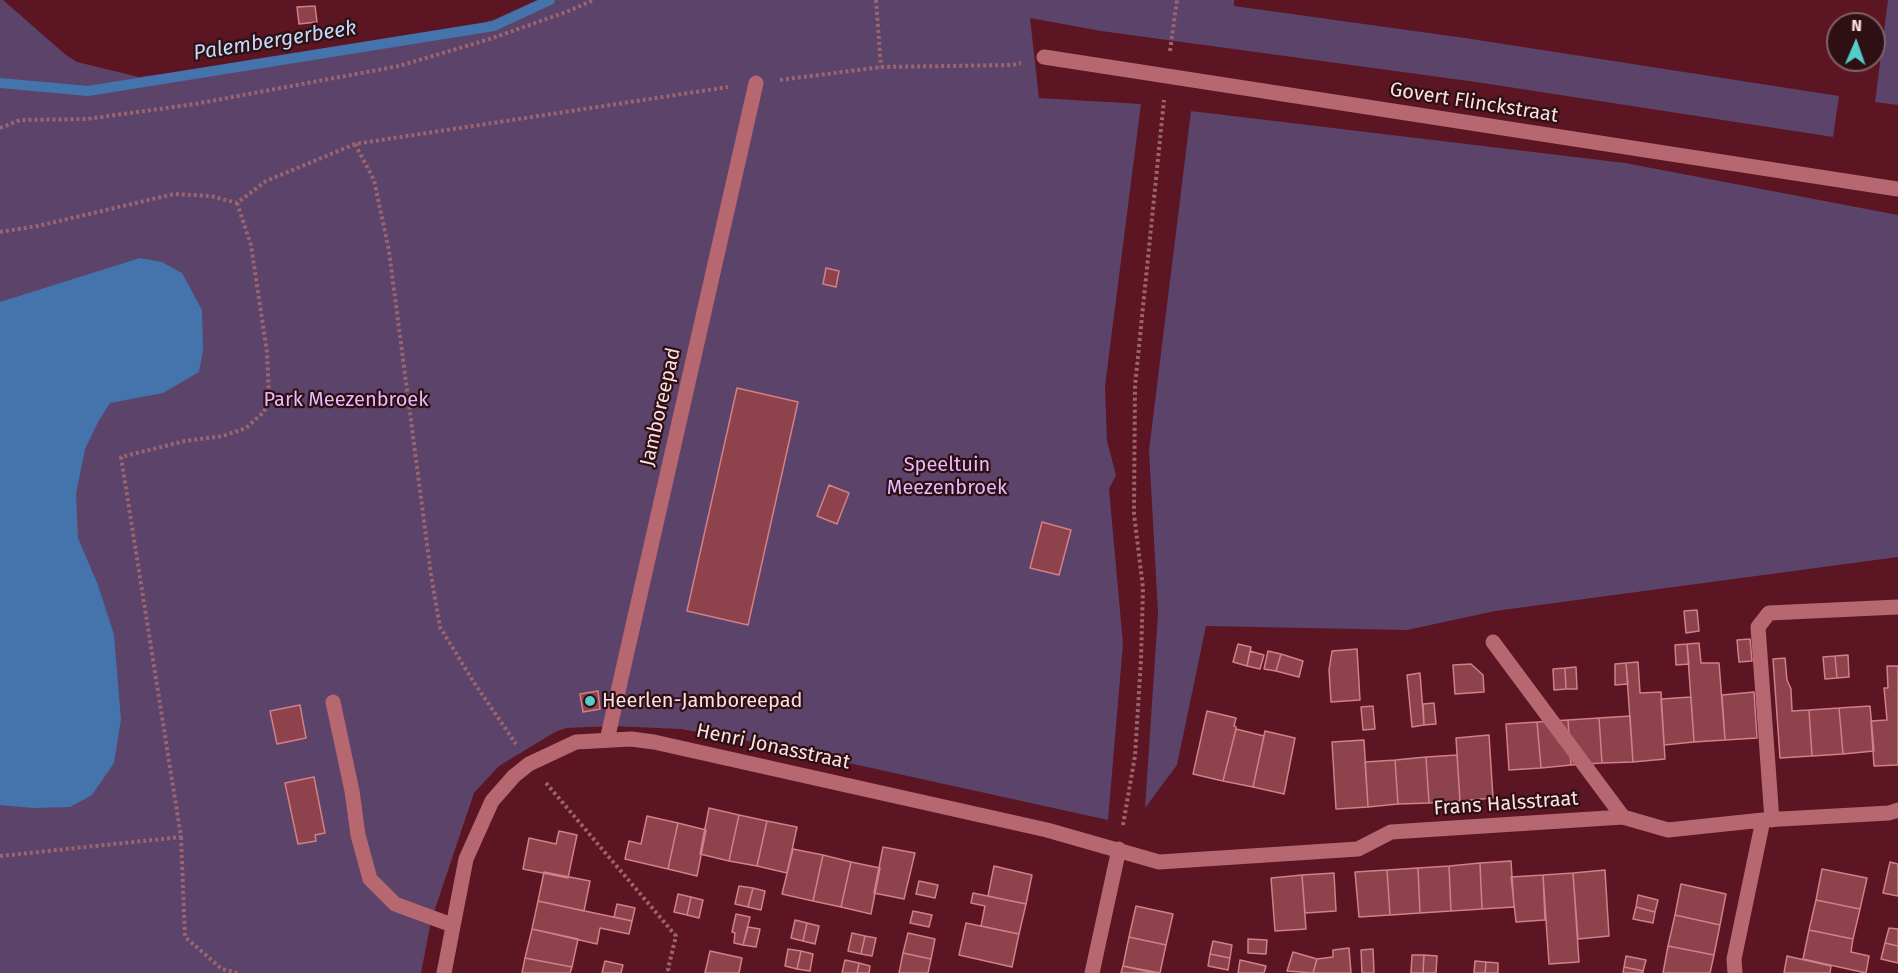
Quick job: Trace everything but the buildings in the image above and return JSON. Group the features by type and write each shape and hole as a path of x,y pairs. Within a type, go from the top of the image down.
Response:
{"street":[{"name":"Govert Flinckstraat","path":"1044,57 1898,189"},
{"name":"Jamboreepad","path":"608,740 756,83"},
{"path":"1735,973 1734,959 1768,820 1758,627 1769,614 1898,607"},
{"path":"1493,642 1623,817"},
{"path":"333,702 352,791 358,835 370,879 395,904 452,926"},
{"name":"Henri Jonasstraat","path":"444,973 466,859 492,801 514,776 529,764 576,742 631,739 654,742 1047,830 1119,849"},
{"name":"Frans Halsstraat","path":"1119,849 1159,862 1358,849 1391,832 1623,817 1668,830 1768,820 1889,813 1898,810"},
{"path":"1092,973 1119,849"}],"path":[{"path":"0,128 20,120 87,118 195,104 399,66 490,39 594,0"},
{"path":"876,0 881,67"},
{"path":"1119,849 1135,756 1141,659 1143,588 1134,514 1135,386 1167,77 1178,0"},
{"path":"0,232 38,226 174,194 211,196 237,202 266,181 356,144 756,83 881,67 1012,65 1044,57"},
{"path":"356,144 374,180 389,250 430,575 440,627 529,764 676,936 670,971"},
{"path":"237,202 251,245 267,352 269,399 264,412 246,428 223,436 185,441 121,457 181,837 185,937 222,969 238,973"},
{"path":"0,856 181,837"}],"green space":[{"name":"Park Meezenbroek","path":"0,0 3,0 77,62 139,77 341,51 439,35 493,20 537,0 1234,0 1234,6 1465,38 1839,96 1833,137 1476,82 1101,31 1030,18 1039,98 1141,104 1105,386 1107,441 1116,475 1109,489 1123,644 1108,820 744,740 681,729 612,726 566,728 555,732 499,766 474,793 431,921 421,973 0,973"},
{"path":"1888,0 1898,0 1898,105 1875,102 1879,72 1886,72"},
{"path":"1191,111 1625,163 1898,215 1898,557 1495,611 1407,630 1206,626 1177,765 1145,808 1158,613 1149,450"}],"water":[{"path":"140,258 162,262 182,273 202,310 203,350 199,372 163,393 110,403 85,449 76,494 78,538 98,585 114,635 121,719 114,763 92,795 70,807 33,808 0,805 0,302"}],"waterway":[{"name":"Palembergerbeek","path":"0,83 88,91 494,26 550,0"}],"place":[{"name":"Heerlen-Jamboreepad","path":"590,701"}],"park label":[{"name":"Speeltuin Meezenbroek","path":"947,476"}]}
